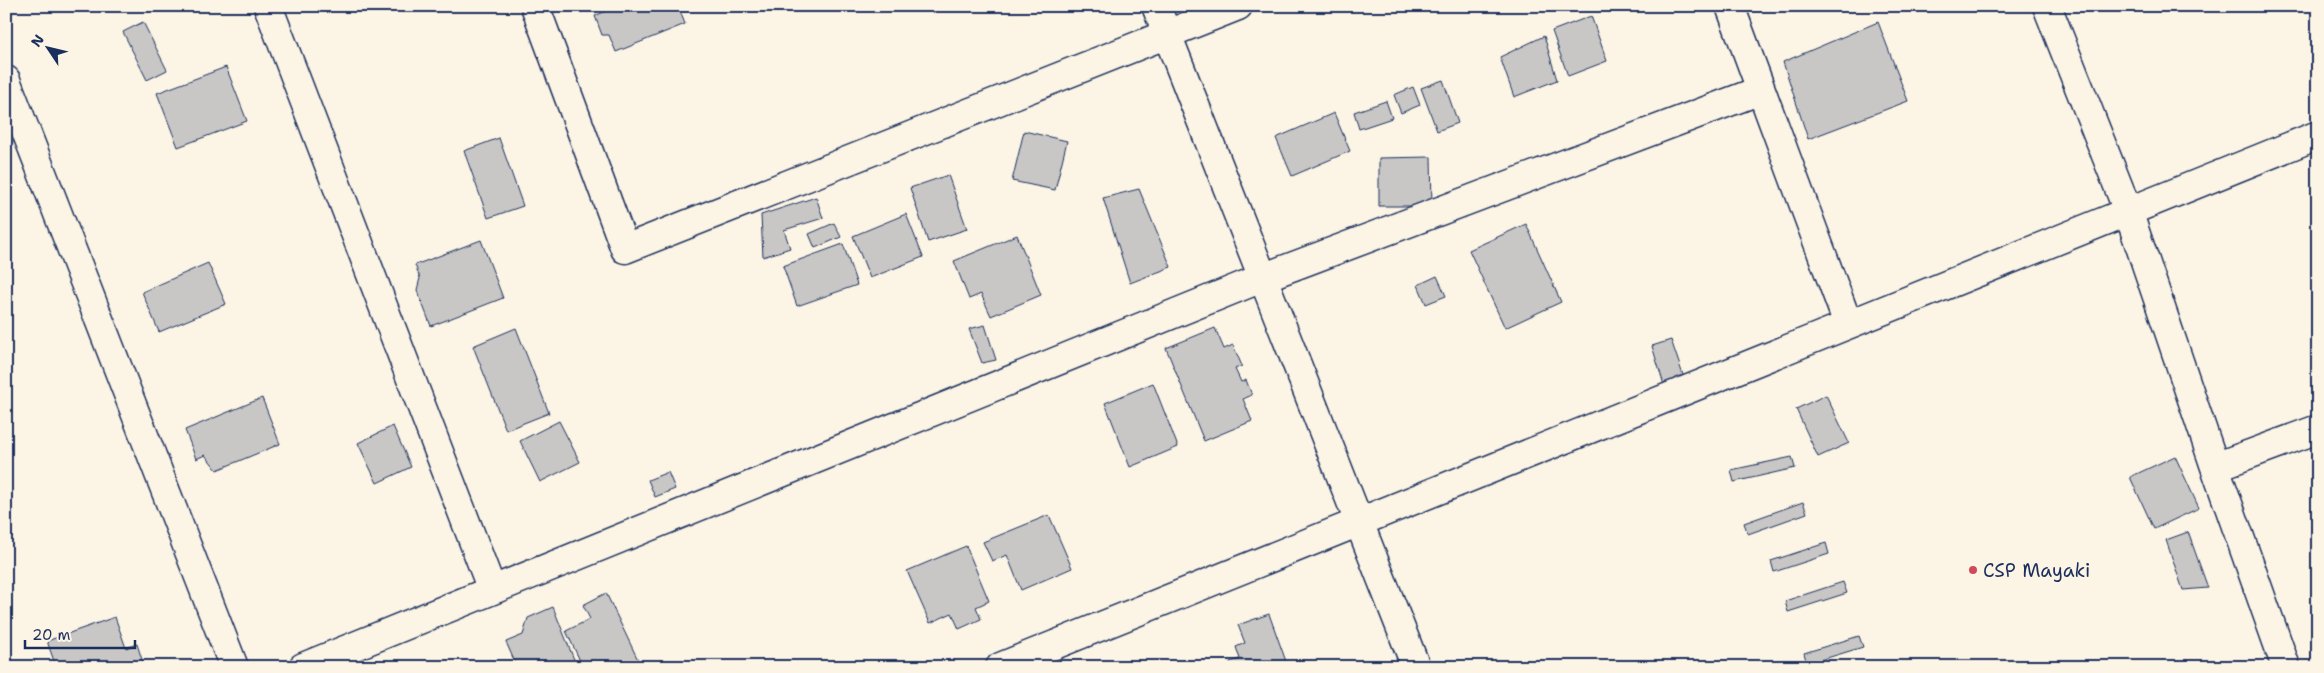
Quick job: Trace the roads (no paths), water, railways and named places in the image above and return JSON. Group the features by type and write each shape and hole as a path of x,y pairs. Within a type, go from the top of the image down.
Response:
{"street":[{"path":"268,6 492,590"},
{"path":"535,6 625,249 1238,6"},
{"path":"1156,6 1416,667"},
{"path":"1730,6 1848,324"},
{"path":"2047,6 2128,211 2215,467 2286,667"},
{"path":"6,80 234,667"},
{"path":"303,667 1262,278 1761,90"},
{"path":"1000,667 2318,135"},
{"path":"2215,467 2318,429"}],"place":[{"name":"CSP Mayaki","path":"1973,570"}]}
